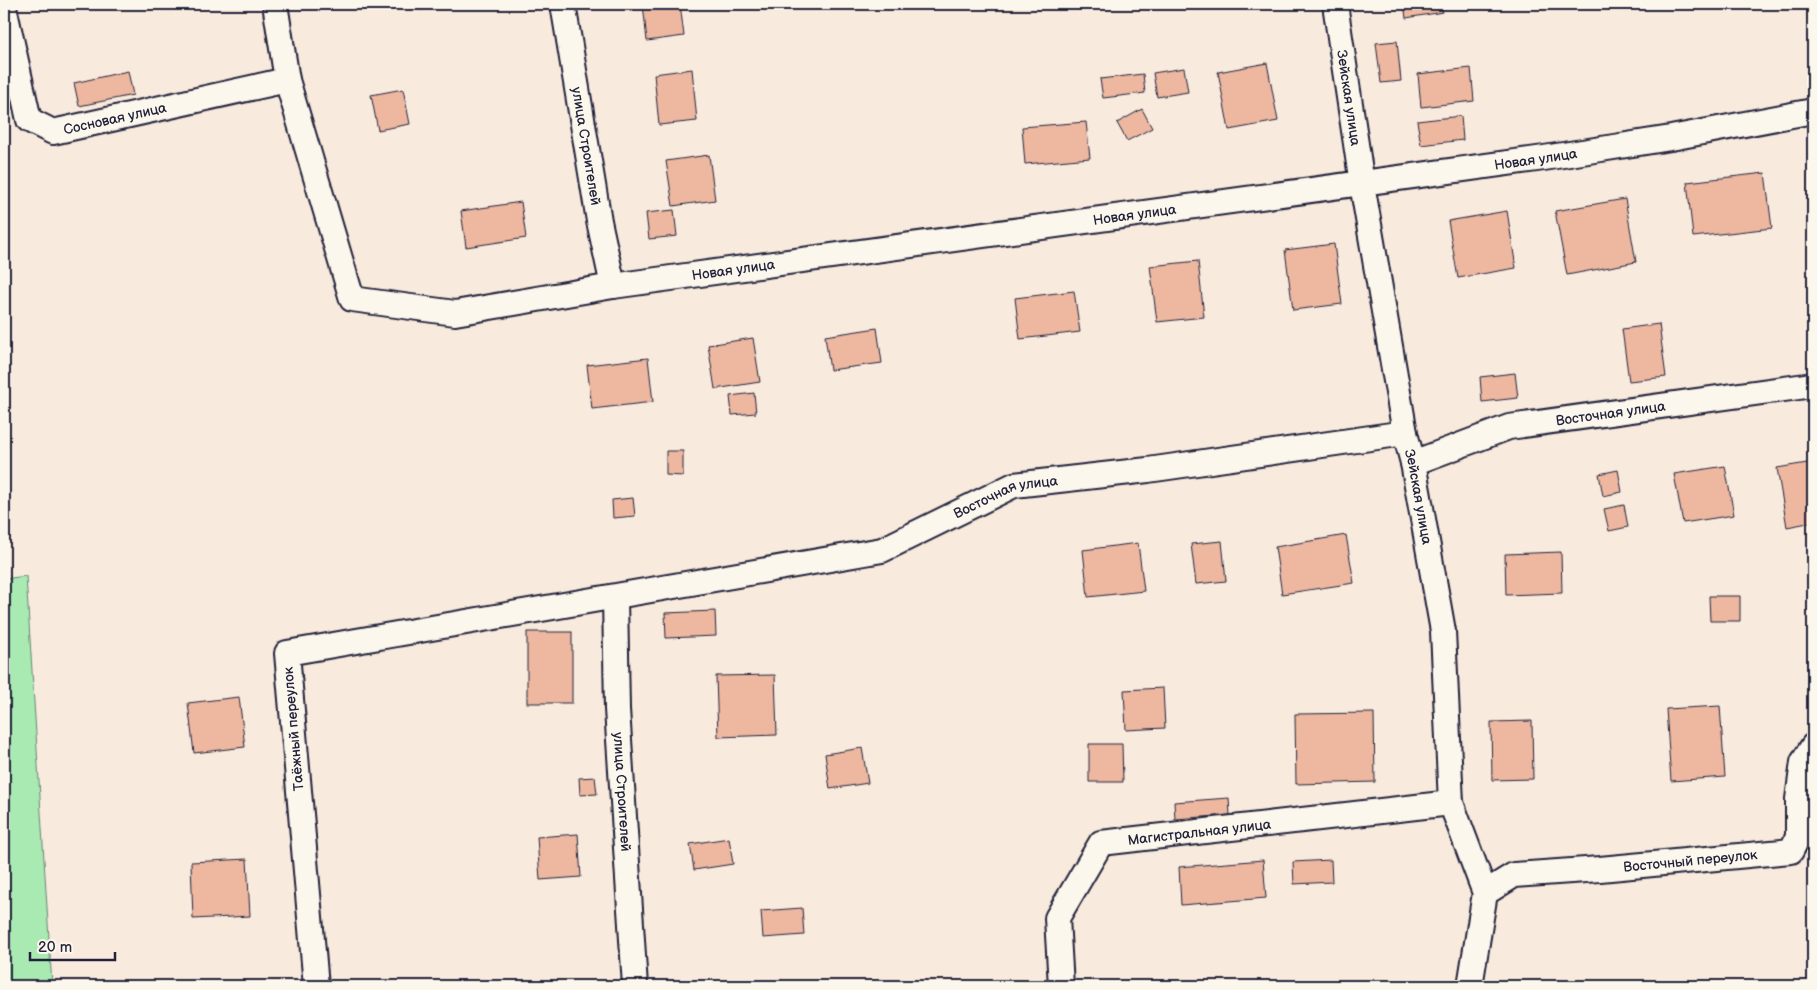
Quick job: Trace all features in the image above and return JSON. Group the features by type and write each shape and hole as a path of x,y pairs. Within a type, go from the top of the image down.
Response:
{"street":[{"path":"275,4 287,80"},
{"name":"улица Строителей","path":"563,4 599,221 613,286"},
{"name":"Зейская улица","path":"1335,4 1362,184 1405,434 1413,463 1443,631 1451,803 1485,892 1470,986"},
{"name":"Сосновая улица","path":"4,7 29,120 53,132 287,80"},
{"name":"Новая улица","path":"287,80 352,299 455,313 613,286 1362,184 1671,138 1813,111"},
{"name":"Восточная улица","path":"1413,463 1509,427 1813,386"},
{"name":"Восточная улица","path":"615,597 730,575 882,550 1014,485 1148,470 1405,434"},
{"name":"улица Строителей","path":"615,597 617,709 635,986"},
{"name":"Таёжный переулок","path":"316,986 287,653 615,597"},
{"name":"Восточный переулок","path":"1485,892 1514,875 1600,870 1791,851 1798,837 1798,799 1803,762 1813,746"},
{"name":"Магистральная улица","path":"1062,986 1057,918 1101,843 1451,803"}],"green space":[{"path":"26,576 52,986 4,986 4,579"}],"building":[{"path":"418,4 451,4 451,5 419,10"},
{"path":"643,4 680,4 684,36 647,41"},
{"path":"1404,4 1441,4 1443,12 1406,18"},
{"path":"1397,41 1401,81 1381,83 1376,43"},
{"path":"1267,63 1278,121 1229,130 1218,72"},
{"path":"1184,68 1188,92 1157,97 1153,73"},
{"path":"1471,68 1474,101 1421,107 1418,74"},
{"path":"692,69 697,121 659,125 654,74"},
{"path":"128,71 133,95 79,106 74,83"},
{"path":"1143,74 1145,93 1103,98 1100,79"},
{"path":"403,89 410,124 378,130 371,95"},
{"path":"1142,109 1152,128 1127,141 1117,123"},
{"path":"1461,116 1463,140 1421,145 1417,121"},
{"path":"1086,122 1090,158 1025,164 1022,127"},
{"path":"709,155 715,200 673,206 666,161"},
{"path":"1765,173 1772,228 1693,237 1687,182"},
{"path":"1625,199 1636,262 1567,275 1555,211"},
{"path":"521,202 526,238 466,247 461,211"},
{"path":"674,210 677,236 649,239 646,213"},
{"path":"1507,211 1516,268 1458,278 1448,221"},
{"path":"1334,244 1342,304 1293,310 1285,250"},
{"path":"1198,261 1204,317 1157,322 1150,266"},
{"path":"1074,291 1080,332 1020,339 1015,298"},
{"path":"1659,324 1666,377 1629,381 1622,329"},
{"path":"877,328 882,363 830,370 825,336"},
{"path":"753,338 760,382 715,389 708,345"},
{"path":"648,358 653,402 592,409 587,365"},
{"path":"1515,373 1518,398 1482,402 1480,377"},
{"path":"754,393 756,413 732,415 730,396"},
{"path":"666,451 683,451 683,476 666,475"},
{"path":"1813,462 1813,522 1787,527 1777,468"},
{"path":"1725,466 1734,515 1683,523 1674,474"},
{"path":"1618,470 1622,492 1603,496 1599,474"},
{"path":"633,498 635,516 613,518 612,500"},
{"path":"1624,505 1628,527 1609,531 1604,509"},
{"path":"1346,535 1354,583 1282,594 1275,547"},
{"path":"1222,541 1226,581 1196,584 1191,544"},
{"path":"1138,543 1144,591 1088,597 1083,550"},
{"path":"1561,552 1562,593 1506,595 1505,554"},
{"path":"1709,596 1740,596 1740,621 1710,621"},
{"path":"715,611 716,636 666,638 665,613"},
{"path":"527,632 572,632 572,703 527,703"},
{"path":"775,675 777,735 718,737 716,676"},
{"path":"1163,688 1165,728 1126,730 1124,690"},
{"path":"239,697 245,747 194,753 188,703"},
{"path":"1720,706 1725,777 1671,781 1666,709"},
{"path":"1374,713 1375,782 1296,784 1295,714"},
{"path":"1532,721 1533,779 1492,780 1491,722"},
{"path":"1089,744 1122,744 1123,782 1089,782"},
{"path":"862,748 868,783 830,789 825,754"},
{"path":"595,777 597,794 580,795 579,778"},
{"path":"1229,798 1230,815 1175,819 1174,802"},
{"path":"578,834 581,877 540,880 537,837"},
{"path":"729,838 733,864 694,870 690,844"},
{"path":"247,859 250,916 193,919 191,862"},
{"path":"1263,860 1266,898 1181,905 1179,867"},
{"path":"1331,860 1332,882 1294,884 1293,862"},
{"path":"802,908 804,935 763,938 761,911"},
{"path":"1411,982 1411,986 1366,986"}]}
